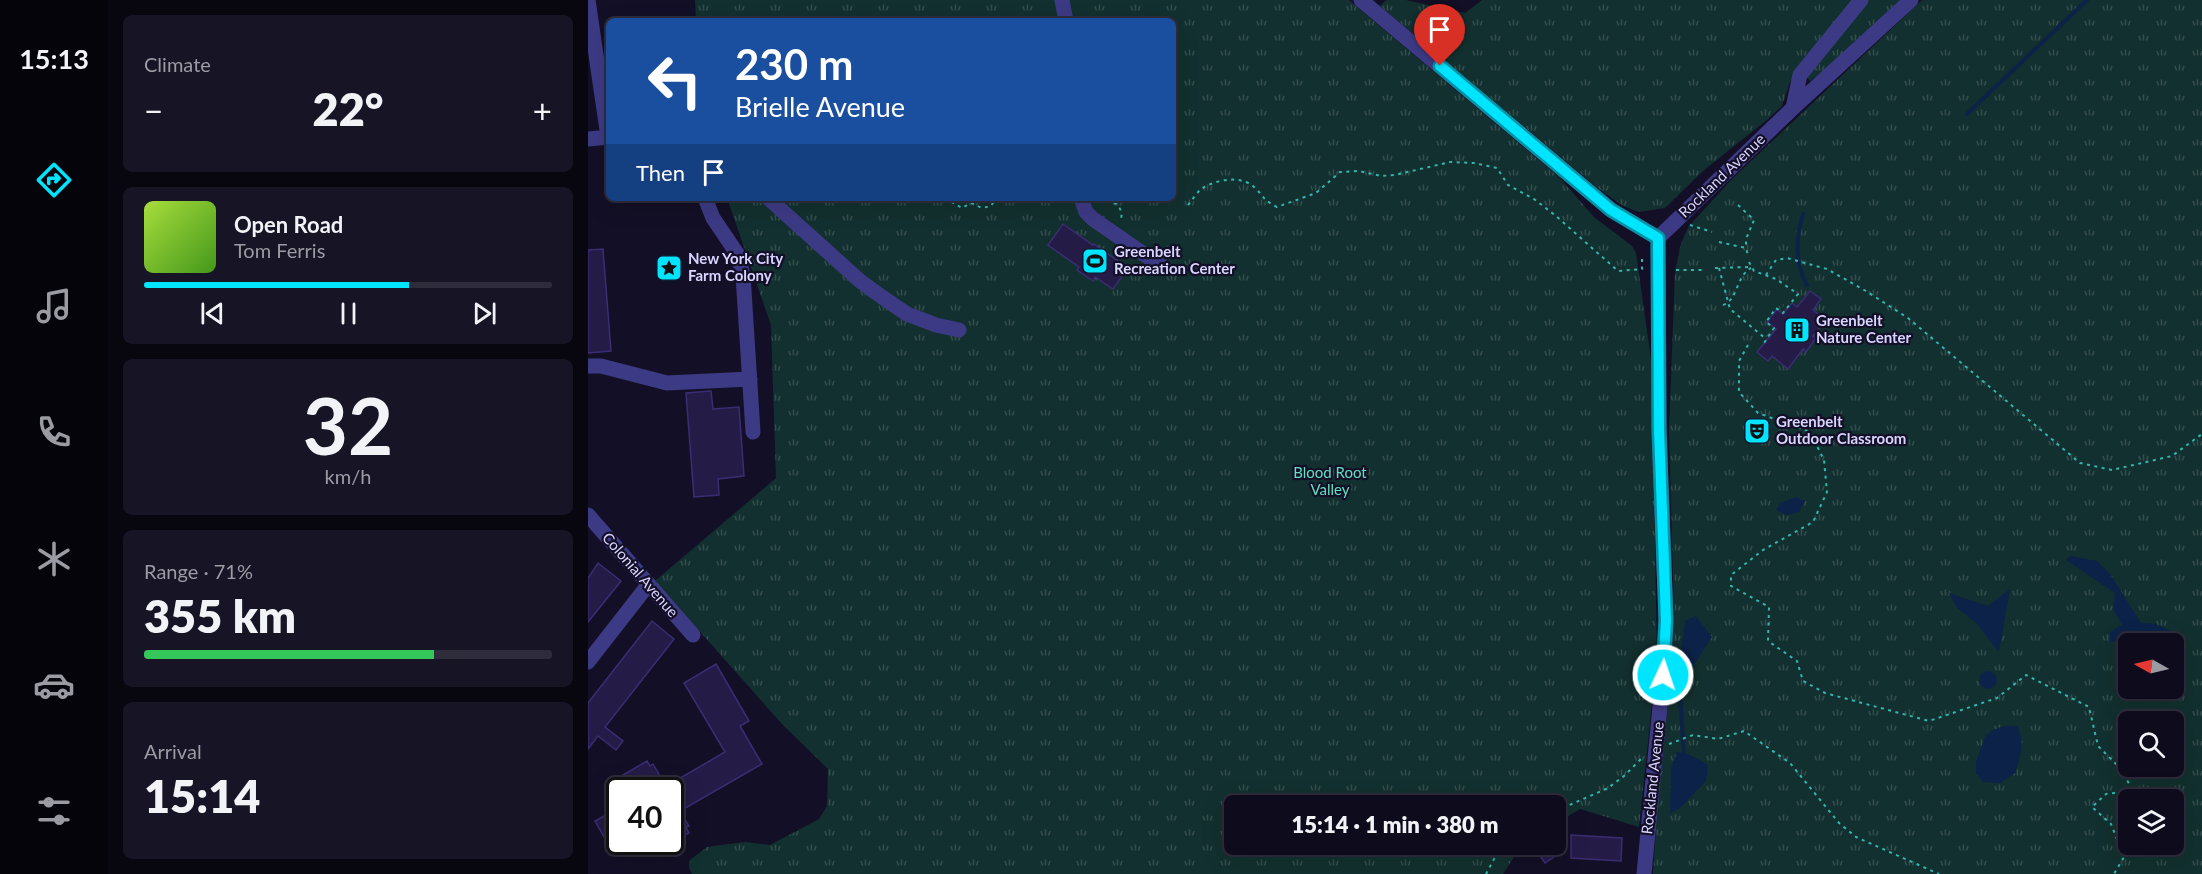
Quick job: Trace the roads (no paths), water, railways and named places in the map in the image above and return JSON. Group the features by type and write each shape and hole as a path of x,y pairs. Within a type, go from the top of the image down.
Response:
{"street":[{"path":"588,0 606,124"},
{"path":"1062,0 1065,18"},
{"path":"1361,0 1611,210 1658,238"},
{"path":"1793,108 1800,75 1861,0"},
{"name":"Rockland Avenue","path":"1644,874 1657,749 1666,620 1659,430 1658,238 1793,108 1911,0"},
{"path":"594,49 606,55"},
{"path":"588,140 606,137"},
{"path":"706,201 713,218 738,255 743,275 753,432"},
{"path":"771,201 826,251 882,297 907,314 936,325 959,330"},
{"path":"1083,201 1086,212 1093,219 1120,229 1164,268"},
{"path":"588,366 601,366 667,383 750,379"},
{"name":"Colonial Avenue","path":"588,515 693,635"},
{"path":"588,662 648,585"}],"water":[{"path":"1796,497 1805,501 1799,512 1787,515 1776,510 1780,503"},
{"path":"2070,556 2097,561 2110,574 2141,623 2156,624 2175,633 2118,633 2118,640 2110,642 2110,632 2122,625 2113,609 2115,593 2066,560"},
{"path":"2010,589 1999,652 1975,622 1958,609 1949,593 1988,606"},
{"path":"1696,616 1712,637 1690,671 1680,696 1676,690 1685,621"},
{"path":"1984,671 1992,671 1997,676 1995,687 1984,689 1979,684 1979,676"},
{"path":"2003,726 2017,726 2020,732 2021,750 2015,773 2000,783 1983,782 1976,773 1976,762 1985,737 1991,731"},
{"path":"1677,752 1690,755 1708,765 1706,781 1680,808 1670,813 1671,769"}],"waterway":[{"path":"1967,114 2087,0"},
{"path":"1803,214 1799,232 1798,259 1807,285"},
{"path":"1680,696 1684,754"}],"place":[{"name":"Greenbelt Recreation Center","path":"1095,261"},
{"name":"New York City Farm Colony","path":"669,268"},
{"name":"Greenbelt Nature Center","path":"1797,330"},
{"name":"Greenbelt Outdoor Classroom","path":"1757,431"}],"park label":[{"name":"Blood Root Valley","path":"1330,482"}]}
